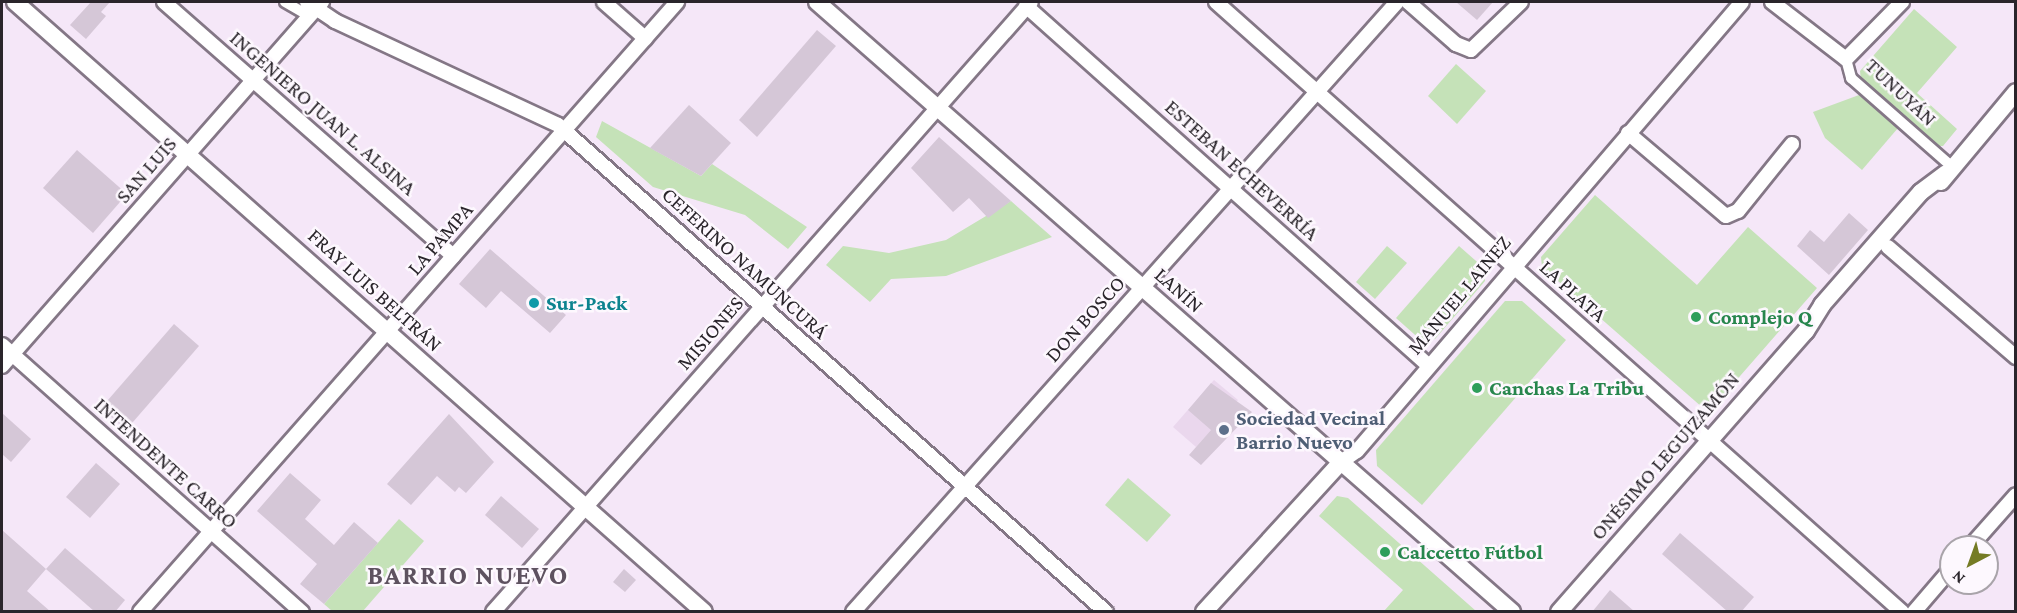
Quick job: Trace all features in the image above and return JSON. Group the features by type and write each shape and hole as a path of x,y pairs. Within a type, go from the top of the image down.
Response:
{"street":[{"name":"FRAY LUIS BELTRÁN","path":"15,2 704,612"},
{"name":"INGENIERO JUAN L. ALSINA","path":"164,2 453,256"},
{"name":"CEFERINO NAMUNCURÁ","path":"285,2 313,7 411,58 535,110 564,130 1106,612"},
{"path":"604,2 645,38"},
{"name":"LA PAMPA","path":"140,612 677,2"},
{"name":"LANÍN","path":"817,2 1512,612"},
{"name":"LA PLATA","path":"1216,2 1902,612"},
{"name":"DON BOSCO","path":"853,612 1396,2"},
{"path":"1407,2 1456,44 1471,50 1521,2"},
{"name":"MANUEL LAINEZ","path":"1204,612 1341,462 1357,451 1513,266 1743,2"},
{"name":"TUNUYÁN","path":"1772,2 1846,59 1853,80 1949,169"},
{"path":"1846,59 1902,2"},
{"name":"MISIONES","path":"493,612 1028,4"},
{"name":"ESTEBAN ECHEVERRÍA","path":"1028,4 1429,366"},
{"name":"SAN LUIS","path":"2,366 7,350 188,154 313,7"},
{"name":"ONÉSIMO LEGUIZAMÓN","path":"1806,331 1827,316 1888,247 1949,169 2016,92"},
{"path":"1628,133 1729,216 1792,144"},
{"name":"ONÉSIMO LEGUIZAMÓN","path":"1558,612 1806,331 1914,201 1949,169"},
{"path":"1888,247 2016,357"},
{"name":"INTENDENTE CARRO","path":"7,350 302,612"},
{"path":"1981,535 2016,495"},
{"path":"1914,612 1939,583"}],"shaded area":[{"path":"1214,380 1238,400 1196,447 1173,427"}],"green space":[{"path":"1914,9 1957,47 1917,93 1957,129 1943,146 1935,146 1861,80 1860,71"},
{"path":"1456,64 1486,91 1457,124 1428,96"},
{"path":"1859,95 1898,128 1862,170 1825,138 1813,112"},
{"path":"602,121 701,176 712,164 807,227 788,249 745,215 653,187 596,137"},
{"name":"Complejo Q","path":"1595,195 1697,285 1748,227 1817,288 1713,407 1703,408 1542,267 1541,257"},
{"path":"1011,201 1052,237 946,276 891,279 870,302 826,265 843,246 889,253 946,240"},
{"path":"1387,246 1407,263 1375,299 1356,282"},
{"path":"1459,246 1484,268 1485,281 1435,339 1423,342 1396,318"},
{"name":"Canchas La Tribu","path":"1505,301 1522,301 1566,340 1422,505 1377,466 1376,450"},
{"path":"1128,478 1171,515 1147,542 1105,505"},
{"name":"Calccetto Fútbol","path":"1337,496 1348,498 1476,611 1384,611 1403,590 1319,516"},
{"path":"399,519 424,541 363,611 332,611 324,604"}],"building":[{"path":"91,2 110,2 101,12 106,16 86,39 70,25"},
{"path":"1456,2 1493,2 1477,20"},
{"path":"817,30 836,46 757,137 739,120"},
{"path":"689,105 731,143 701,176 650,148"},
{"path":"939,137 1011,201 988,218 969,198 953,212 911,168"},
{"path":"77,150 127,194 93,233 43,188"},
{"path":"1849,213 1868,230 1829,275 1797,246 1810,230 1824,242"},
{"name":"Sur-Pack","path":"490,249 566,315 550,333 501,291 486,308 459,284"},
{"path":"174,324 199,346 126,430 101,408"},
{"path":"1211,383 1252,412 1201,465 1189,455 1211,430 1188,410"},
{"path":"2,413 31,439 11,462 2,454"},
{"path":"449,414 494,462 466,493 459,487 455,492 437,476 411,505 387,484"},
{"path":"96,463 120,484 90,518 66,497"},
{"path":"290,473 321,500 305,519 334,545 354,522 378,543 324,604 300,584 317,564 257,511"},
{"path":"501,496 539,529 522,548 485,515"},
{"path":"2,530 46,569 27,591 51,612 2,612"},
{"path":"1680,533 1754,597 1741,612 1728,612 1662,554"},
{"path":"65,548 125,600 115,612 95,612 46,569"},
{"path":"624,569 636,580 625,592 613,582"},
{"path":"1610,590 1635,612 1592,612"}],"place":[{"name":"Sur-Pack","path":"534,303"},
{"name":"Complejo Q","path":"1696,317"},
{"name":"Canchas La Tribu","path":"1477,388"},
{"name":"Sociedad Vecinal Barrio Nuevo","path":"1224,430"},
{"name":"Calccetto Fútbol","path":"1385,552"}],"district":[{"name":"BARRIO NUEVO","path":"468,576"}]}
